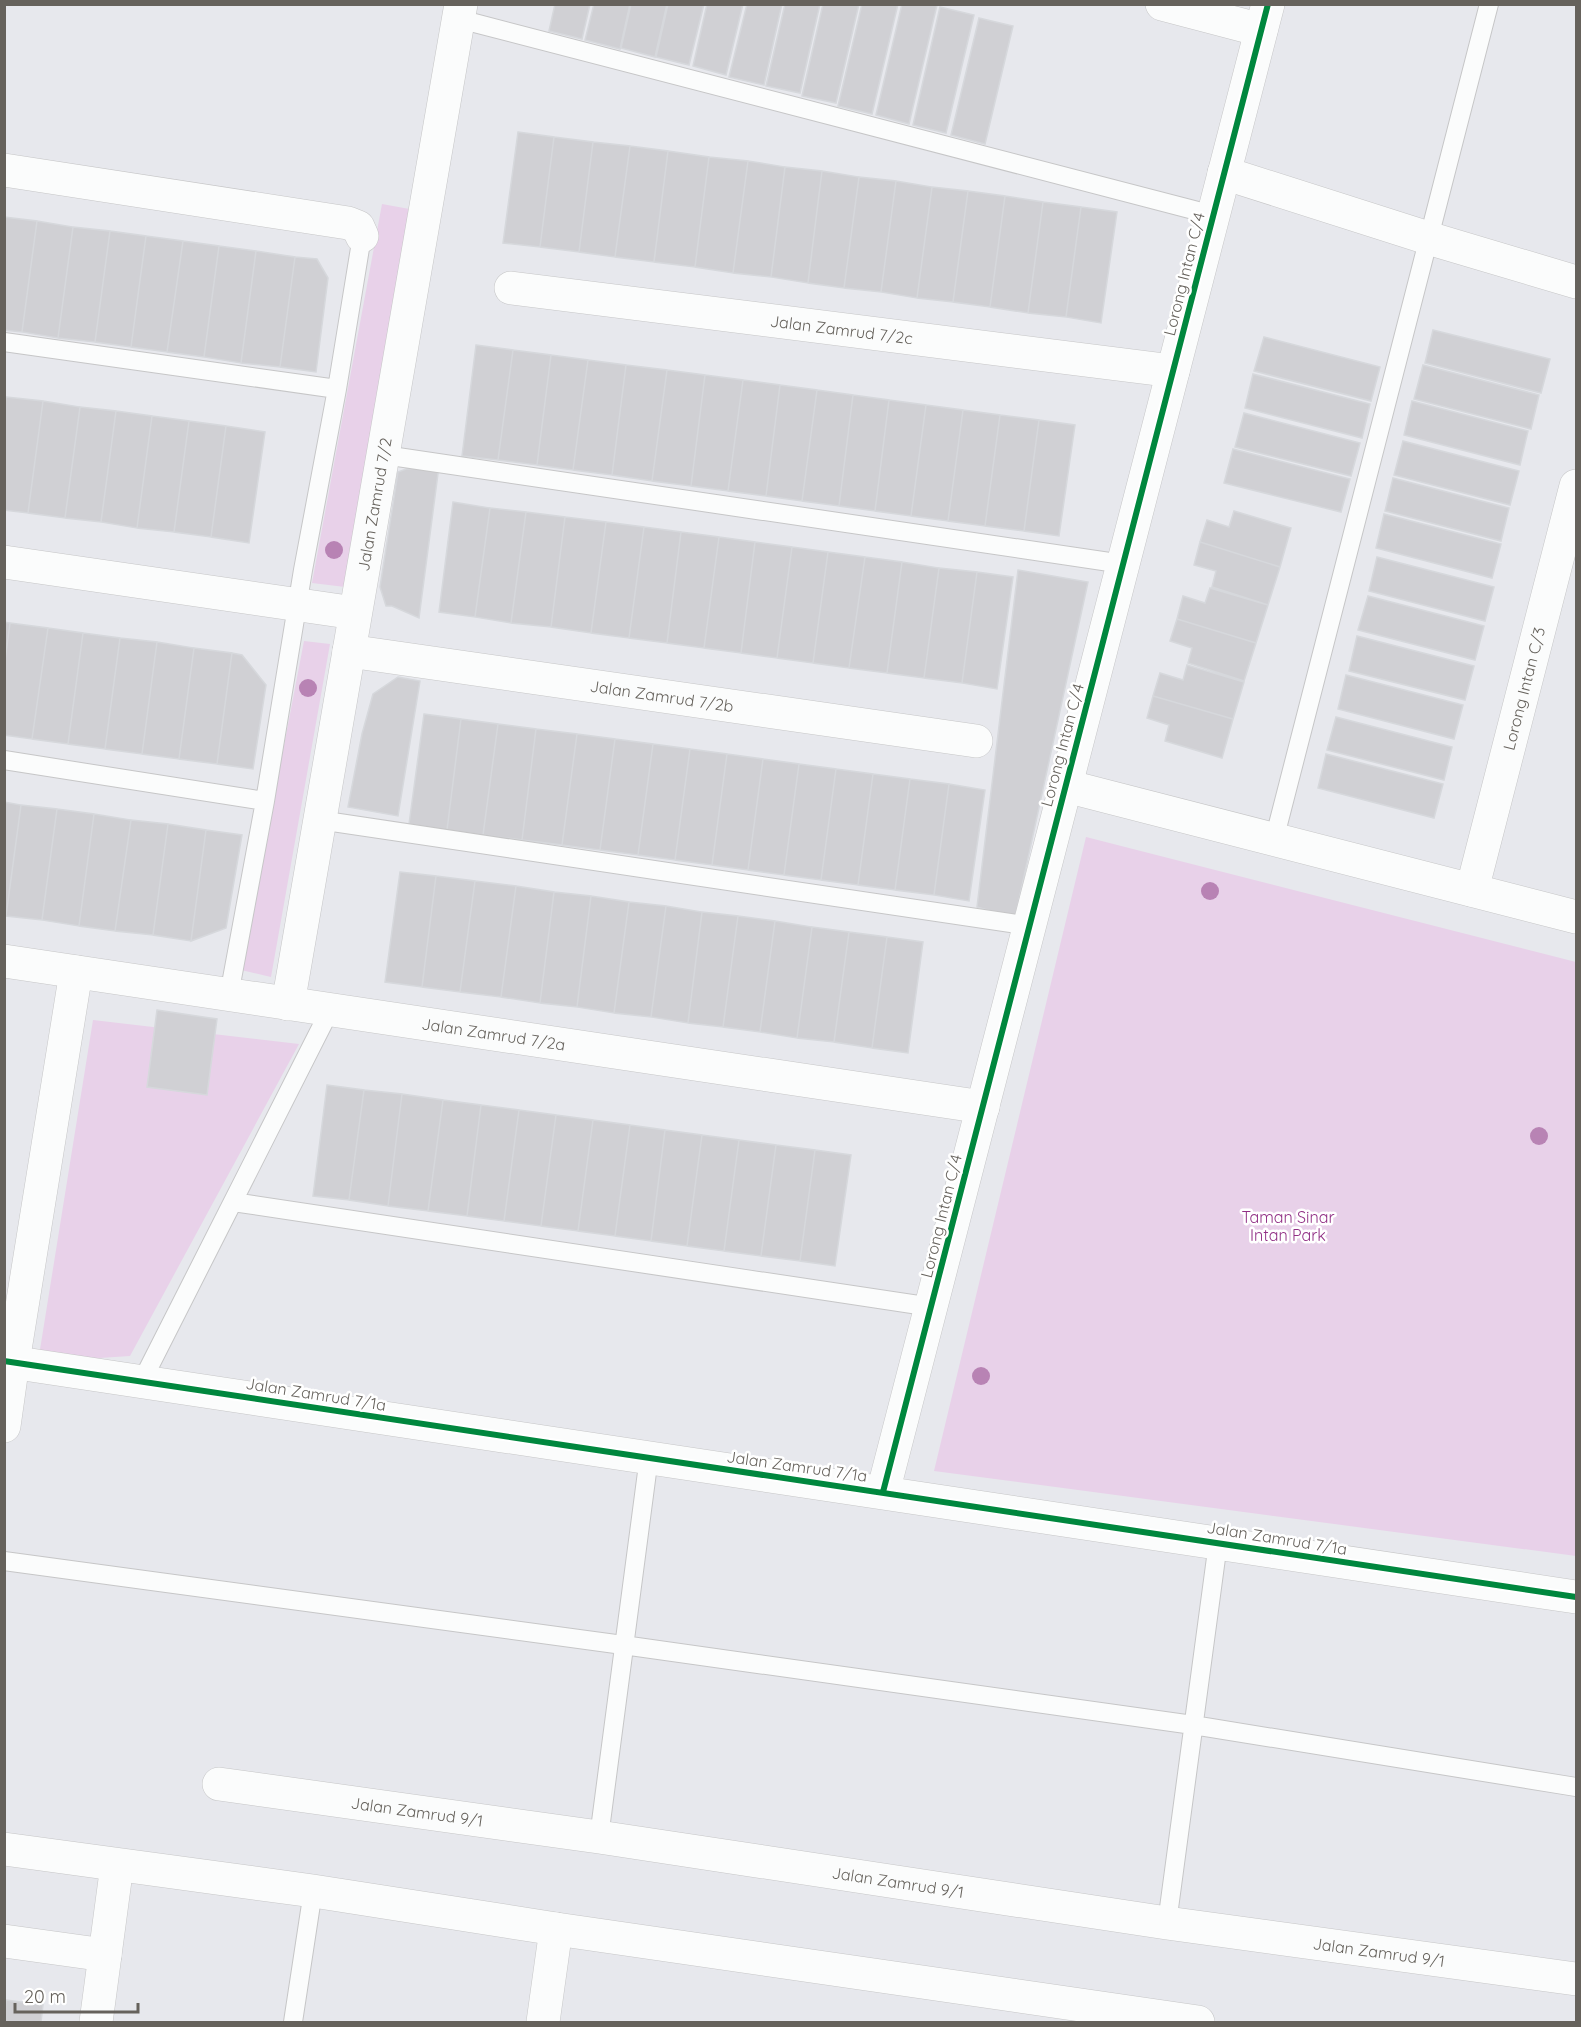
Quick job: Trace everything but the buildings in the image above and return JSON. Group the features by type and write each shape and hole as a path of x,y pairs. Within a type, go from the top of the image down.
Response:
{"street":[{"path":"1162,4 1264,17"},
{"name":"Jalan Zamrud 7/2","path":"288,1004 460,12"},
{"name":"Lorong Intan C/4","path":"883,1492 1264,17"},
{"path":"4,170 348,223 358,228 362,236"},
{"path":"1224,173 1576,282"},
{"name":"Jalan Zamrud 7/2c","path":"511,288 1173,371"},
{"name":"Lorong Intan C/3","path":"1472,890 1576,486"},
{"path":"4,562 355,613"},
{"name":"Jalan Zamrud 7/2b","path":"349,651 976,741"},
{"path":"1066,786 1576,917"},
{"name":"Jalan Zamrud 7/2a","path":"4,961 983,1107"},
{"path":"4,1426 9,1361 76,972"},
{"name":"Jalan Zamrud 7/1a","path":"9,1361 1576,1596"},
{"name":"Jalan Zamrud 9/1","path":"219,1784 599,1837 1167,1923 1576,1979"},
{"path":"4,1849 313,1891 556,1929 1198,2022"},
{"path":"96,2022 117,1865"},
{"path":"543,2022 556,1929"},
{"path":"4,1941 105,1955"}],"lane":[{"path":"1274,840 1489,4"},
{"path":"460,12 1213,215"},
{"path":"229,995 265,801 362,236"},
{"path":"4,342 337,389"},
{"path":"384,455 1123,564"},
{"path":"4,760 265,801"},
{"path":"320,820 1030,926"},
{"path":"142,1382 330,1010"},
{"path":"233,1202 932,1307"},
{"path":"599,1837 649,1457"},
{"path":"1167,1923 1218,1543"},
{"path":"4,1562 623,1645 1193,1725 1576,1787"},
{"path":"293,2022 313,1891"}],"green space":[{"path":"382,204 415,210 345,587 312,583"},
{"path":"304,641 330,644 271,977 241,970"},
{"name":"Taman Sinar Intan Park","path":"1086,837 1576,962 1576,1556 934,1471"},
{"path":"93,1020 299,1044 130,1356 38,1362"}],"cycle path":[{"path":"883,1492 1268,4"},
{"path":"4,1361 1576,1597"}]}
